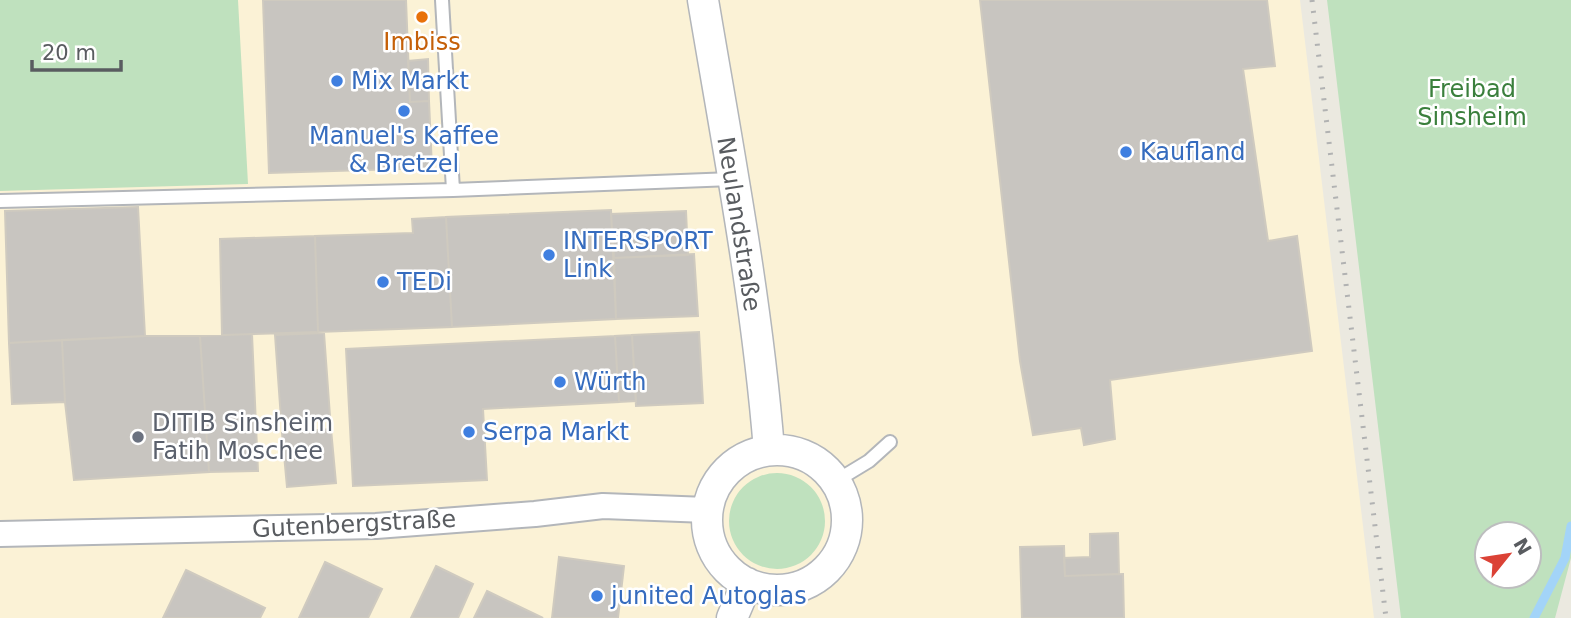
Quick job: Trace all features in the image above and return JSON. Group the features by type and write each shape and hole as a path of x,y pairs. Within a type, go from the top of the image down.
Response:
{"street":[{"name":"Neulandstraße","path":"703,0 733,179 766,410 769,450"},
{"path":"788,450 807,456 823,466 836,481 845,499 848,519 845,539 837,558 823,573 806,584 787,590 767,589 747,583 729,571 715,553 708,532 707,510 712,492 728,469 751,454 788,450"},
{"name":"Gutenbergstraße","path":"0,534 376,526 603,506 707,510"},
{"path":"733,618 747,583"}],"lane":[{"path":"442,0 453,190"},
{"path":"0,201 453,190 733,179"},
{"path":"836,481 869,461 890,442"}],"shaded area":[{"path":"0,0 1300,0 1374,618 0,618"}],"green space":[{"path":"0,0 238,0 248,184 0,191"},
{"name":"Freibad Sinsheim","path":"1327,0 1571,0 1571,558 1555,618 1401,618"},
{"path":"777,473 795,477 811,487 821,503 825,521 821,539 811,555 795,565 777,569 759,565 743,555 733,539 729,521 733,503 743,487 759,477"}],"building":[{"name":"Mix Markt","path":"263,0 406,0 410,102 429,101 432,168 269,173"},
{"name":"Kaufland","path":"980,0 1267,0 1275,66 1243,69 1268,241 1297,236 1312,351 1110,380 1115,439 1084,445 1081,428 1033,435 1020,361"},
{"path":"428,59 429,101 410,102 408,61"},
{"path":"138,207 145,336 9,343 5,211"},
{"path":"611,210 616,319 452,327 446,217"},
{"path":"686,211 688,255 614,258 611,214"},
{"name":"TEDi","path":"446,217 452,327 318,332 315,236 413,233 412,219"},
{"path":"315,236 318,332 222,335 220,239"},
{"path":"694,254 698,316 616,319 614,258"},
{"path":"699,332 703,403 636,406 632,335"},
{"path":"324,333 330,416 281,419 275,335"},
{"path":"252,334 258,471 209,472 200,336"},
{"path":"632,335 636,401 619,402 615,336"},
{"name":"DITIB Sinsheim Fatih Moschee","path":"200,336 209,472 74,480 65,402 62,340"},
{"path":"615,336 619,402 483,409 487,480 353,486 346,349"},
{"path":"62,340 65,402 12,404 9,343"},
{"path":"331,429 336,483 287,487 282,433"},
{"path":"1118,533 1119,574 1065,576 1064,558 1090,557 1090,534"},
{"path":"1064,546 1065,576 1123,574 1124,618 1022,618 1020,547"},
{"path":"559,557 624,566 618,618 552,618"},
{"path":"325,562 382,589 368,618 299,618"},
{"path":"436,566 473,584 458,618 411,618"},
{"path":"186,570 265,608 260,618 163,618"},
{"path":"487,591 543,618 474,618"}],"waterway":[{"path":"1534,618 1565,558 1571,526"}],"railway":[{"path":"1312,0 1386,618"}],"place":[{"name":"Imbiss","path":"422,17"},
{"name":"Mix Markt","path":"337,81"},
{"name":"Manuel's Kaffee & Bretzel","path":"404,111"},
{"name":"Kaufland","path":"1126,152"},
{"name":"INTERSPORT Link","path":"549,255"},
{"name":"TEDi","path":"383,282"},
{"name":"Würth","path":"560,382"},
{"name":"Serpa Markt","path":"469,432"},
{"name":"DITIB Sinsheim Fatih Moschee","path":"138,437"},
{"name":"junited Autoglas","path":"597,596"}]}
